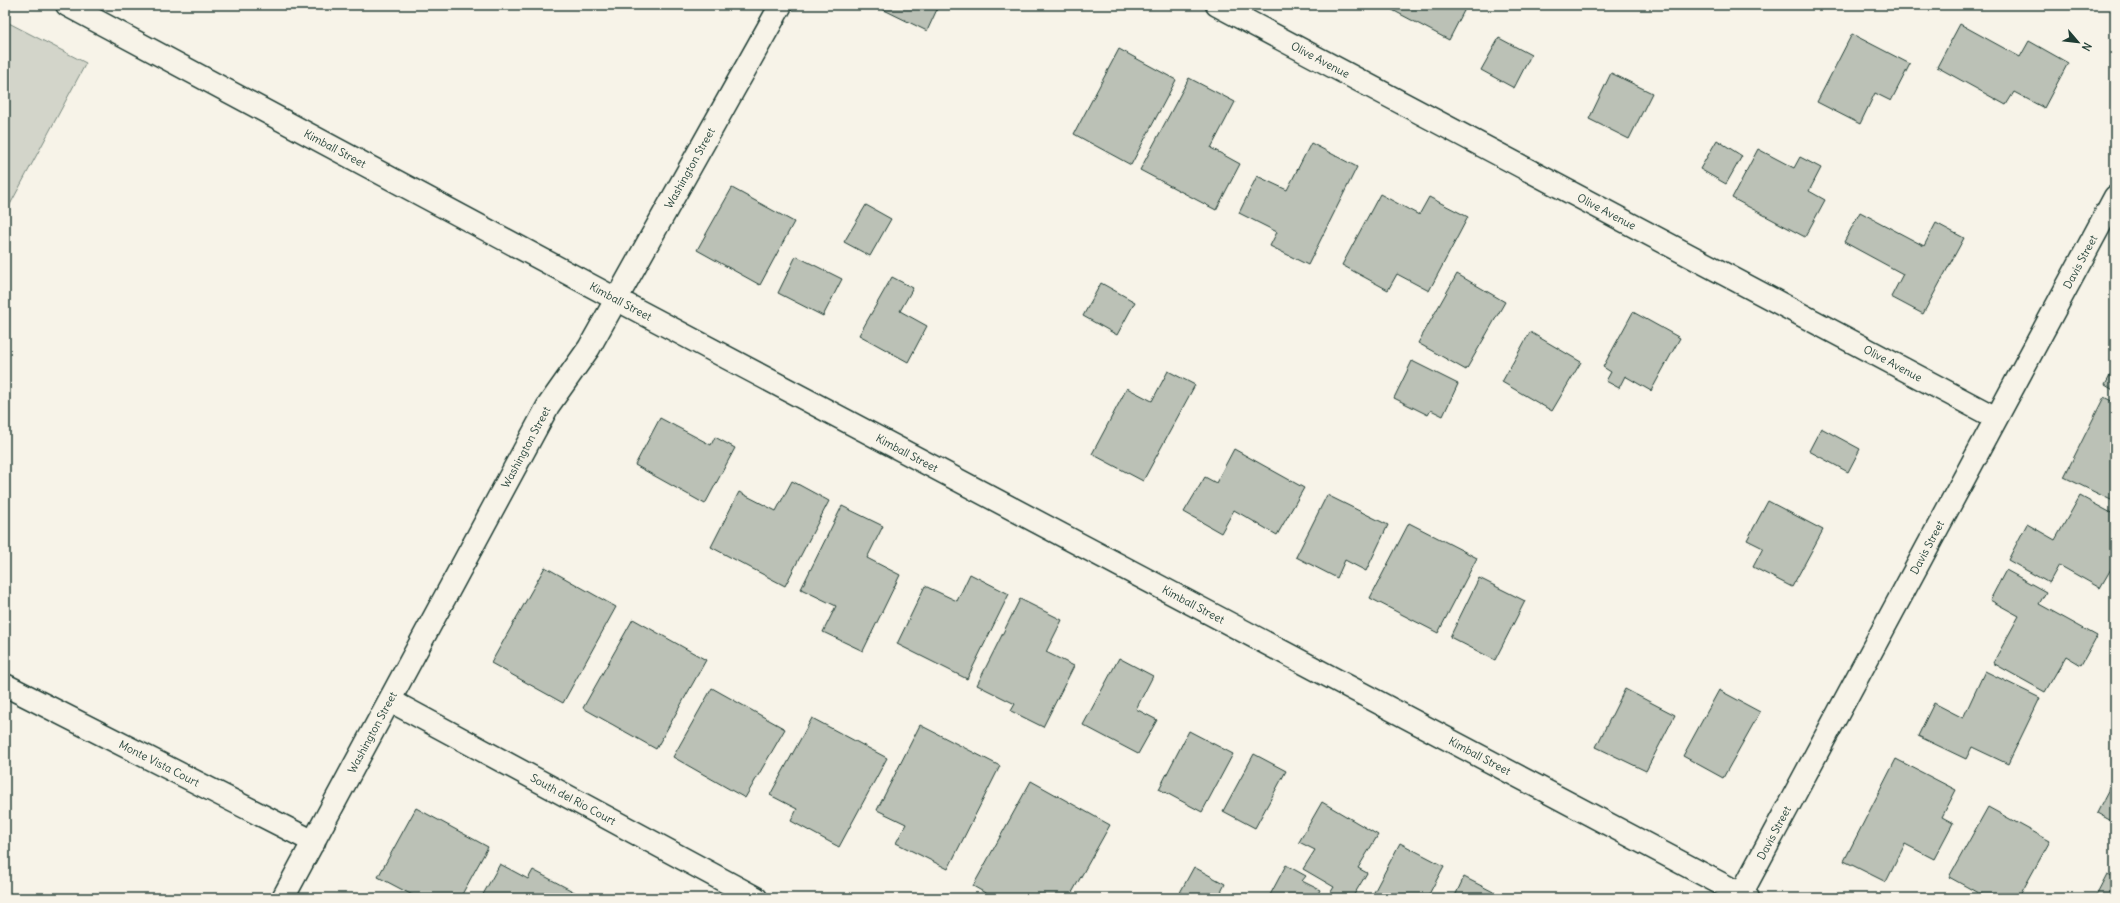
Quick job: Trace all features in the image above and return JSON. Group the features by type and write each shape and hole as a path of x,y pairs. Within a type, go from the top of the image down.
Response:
{"street":[{"name":"Kimball Street","path":"67,5 616,299 1742,897"},
{"name":"Washington Street","path":"284,898 548,406 589,348 781,5"},
{"name":"Olive Avenue","path":"1217,5 1996,418"},
{"name":"Davis Street","path":"1742,897 2115,197"},
{"name":"Monte Vista Court","path":"5,685 314,842"},
{"name":"South del Rio Court","path":"391,701 756,898"}],"shaded area":[{"path":"5,21 86,63 5,214"}],"building":[{"path":"874,5 939,5 927,31"},
{"path":"1383,5 1467,5 1449,40"},
{"path":"1960,24 2020,57 2029,41 2068,63 2044,108 2014,92 2006,105 1937,67"},
{"path":"1852,34 1910,64 1891,101 1875,93 1860,124 1817,102"},
{"path":"1499,38 1531,55 1514,88 1481,70"},
{"path":"1119,49 1176,80 1131,165 1074,134"},
{"path":"1611,73 1652,93 1629,139 1589,119"},
{"path":"1189,78 1235,102 1211,148 1240,164 1216,210 1140,170"},
{"path":"1717,140 1742,156 1726,184 1700,169"},
{"path":"1311,143 1357,167 1308,265 1270,246 1277,232 1239,213 1257,176 1287,190"},
{"path":"1758,149 1794,168 1800,157 1821,168 1809,191 1825,200 1805,237 1732,198"},
{"path":"732,188 794,222 760,285 697,250"},
{"path":"1380,194 1419,215 1429,197 1468,217 1429,291 1397,274 1388,290 1342,265"},
{"path":"866,205 891,219 870,256 844,242"},
{"path":"1860,212 1924,246 1936,223 1964,238 1923,314 1891,297 1903,274 1844,242"},
{"path":"796,256 842,279 823,316 778,293"},
{"path":"1457,274 1505,302 1466,370 1418,343"},
{"path":"892,277 913,288 900,311 927,326 908,362 859,335"},
{"path":"1101,283 1135,302 1117,335 1083,316"},
{"path":"1633,312 1680,338 1651,391 1625,376 1619,388 1606,381 1611,372 1603,367"},
{"path":"1530,332 1581,362 1552,411 1502,382"},
{"path":"1412,361 1458,384 1443,416 1431,410 1428,415 1394,398"},
{"path":"2115,367 2115,391 2105,385"},
{"path":"1168,371 1195,385 1143,481 1092,454 1127,388 1152,401"},
{"path":"2104,397 2115,403 2115,502 2064,477"},
{"path":"660,418 711,445 715,437 735,448 705,504 635,465"},
{"path":"1821,428 1860,449 1848,472 1809,451"},
{"path":"1234,449 1304,488 1277,535 1234,510 1221,533 1184,512 1205,477 1216,483"},
{"path":"792,481 829,501 785,586 711,547 739,492 776,511"},
{"path":"1327,495 1388,525 1366,571 1345,560 1337,578 1296,557"},
{"path":"2080,496 2115,515 2115,562 2100,588 2059,565 2049,583 2008,560 2027,524 2055,540"},
{"path":"1768,501 1823,530 1792,587 1753,567 1763,548 1747,540"},
{"path":"842,506 883,526 867,558 900,575 863,651 823,632 836,606 801,589"},
{"path":"1409,523 1477,558 1438,633 1370,598"},
{"path":"545,567 616,607 563,703 491,663"},
{"path":"2006,570 2046,592 2039,604 2097,636 2081,665 2066,656 2045,692 1993,663 2019,616 1990,600"},
{"path":"970,574 1009,594 967,679 897,644 925,586 957,601"},
{"path":"1479,578 1525,601 1495,660 1450,637"},
{"path":"1020,599 1062,620 1046,652 1074,666 1043,727 1011,711 1015,704 977,685"},
{"path":"633,619 706,660 656,749 583,708"},
{"path":"1119,658 1153,676 1136,709 1157,720 1138,754 1083,725"},
{"path":"1985,671 2040,698 2008,764 1972,747 1966,759 1918,736 1934,703 1963,718"},
{"path":"712,688 785,729 745,798 673,757"},
{"path":"1625,689 1675,715 1646,771 1596,747"},
{"path":"1719,690 1760,712 1723,778 1683,756"},
{"path":"812,718 887,758 839,847 791,821 797,809 770,795"},
{"path":"920,725 1000,766 948,869 896,843 906,824 877,810"},
{"path":"1189,731 1233,754 1202,812 1159,789"},
{"path":"1254,754 1286,771 1255,828 1223,811"},
{"path":"1896,759 1956,790 1942,817 1953,823 1934,859 1905,844 1886,882 1844,861"},
{"path":"2115,778 2115,823 2097,813"},
{"path":"1031,781 1110,825 1069,898 994,898 973,886"},
{"path":"1322,802 1378,835 1358,868 1367,873 1352,898 1327,898 1334,887 1303,869 1315,850 1299,842"},
{"path":"1988,807 2050,841 2019,897 2021,898 1987,898 1949,877"},
{"path":"416,808 488,847 460,898 418,898 378,877"},
{"path":"1400,843 1444,866 1427,898 1371,898"},
{"path":"500,864 528,879 533,870 580,895 579,898 481,898"},
{"path":"1286,865 1306,876 1302,881 1320,890 1316,898 1275,898 1270,895"},
{"path":"1194,867 1225,884 1218,898 1177,898"},
{"path":"2107,875 2115,879 2115,898 2095,898"},
{"path":"1464,877 1505,898 1454,898"}]}
